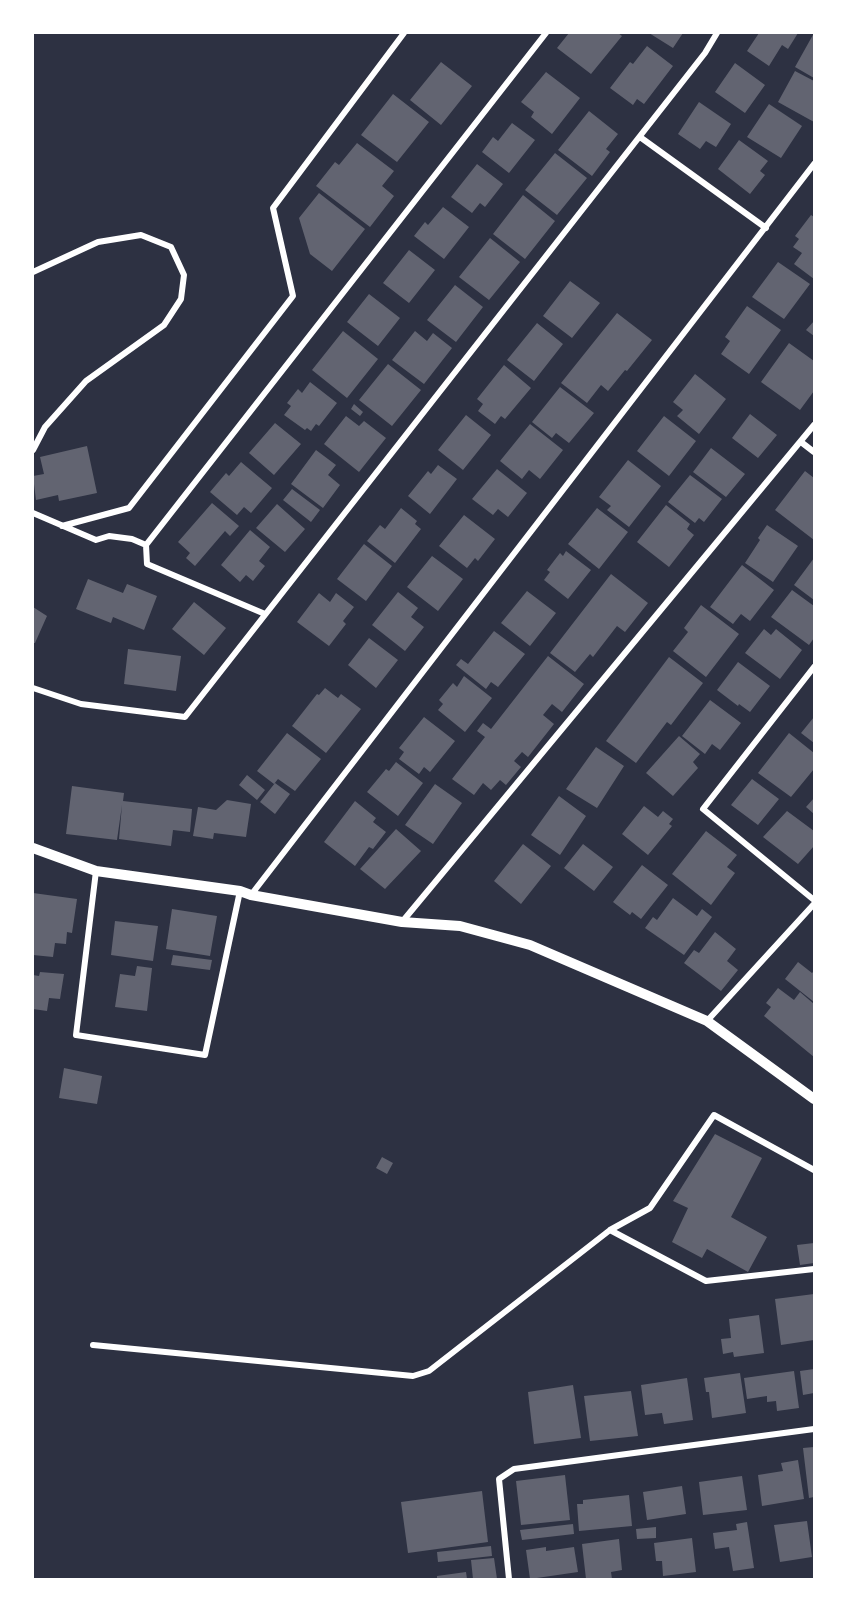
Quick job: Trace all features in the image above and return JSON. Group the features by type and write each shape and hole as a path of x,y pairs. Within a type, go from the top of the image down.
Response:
{"street":[{"path":"62,526 129,508 293,296 273,208 404,33"},
{"path":"265,614 147,564 146,545 546,33"},
{"path":"33,688 81,704 185,717 640,137 705,53 717,33"},
{"path":"640,137 766,228"},
{"path":"96,871 76,1035 205,1055 245,893 814,164"},
{"path":"33,272 98,242 141,235 171,247 184,274 181,300 165,325 86,381 45,426 33,450"},
{"path":"402,922 814,425"},
{"path":"801,442 814,452"},
{"path":"33,513 96,540 109,536 132,539 146,545"},
{"path":"707,1021 814,902 703,809 814,668"},
{"path":"33,848 96,871 245,893 402,922 460,926 530,945 707,1021 814,1099"},
{"path":"93,1345 413,1376 429,1371 610,1230 650,1208 714,1115 814,1170"},
{"path":"610,1230 705,1281 814,1269"},
{"path":"509,1579 499,1479 514,1469 814,1429"}],"building":[{"path":"569,33 618,33 622,36 591,74 557,48"},
{"path":"649,33 683,33 673,48"},
{"path":"759,33 798,33 788,49 782,45 769,66 747,51"},
{"path":"814,33 814,78 795,67"},
{"path":"647,46 673,66 644,104 637,99 633,105 610,88 630,62 633,64"},
{"path":"441,62 472,86 441,125 410,100"},
{"path":"735,63 765,85 745,113 715,92"},
{"path":"795,71 814,81 814,122 778,102"},
{"path":"546,72 580,98 552,134 531,117 534,112 521,102"},
{"path":"393,94 429,122 397,162 361,135"},
{"path":"699,102 731,124 716,147 706,141 700,149 678,134"},
{"path":"769,104 802,126 781,158 747,137"},
{"path":"589,111 618,134 606,149 610,152 592,176 558,150"},
{"path":"512,123 535,140 509,173 482,152 493,137 498,141"},
{"path":"739,140 768,161 760,171 765,175 750,194 718,169"},
{"path":"357,143 394,171 382,186 394,196 370,227 316,186 335,162 339,165"},
{"path":"555,153 587,178 557,215 525,190"},
{"path":"477,164 503,184 485,207 480,203 472,213 451,197"},
{"path":"319,193 365,229 332,271 310,254 299,218"},
{"path":"523,195 555,221 525,259 493,234"},
{"path":"443,207 469,227 444,259 414,236 425,222 428,225"},
{"path":"811,215 814,217 814,279 794,264 802,253 793,247 799,239 795,236"},
{"path":"490,238 520,262 489,300 459,277"},
{"path":"409,250 435,270 409,303 383,283"},
{"path":"778,262 810,284 784,319 752,297"},
{"path":"570,281 600,303 572,338 543,316"},
{"path":"455,285 483,307 456,342 427,320"},
{"path":"369,294 400,318 378,346 347,322"},
{"path":"747,306 781,330 749,374 721,354 730,341 725,337"},
{"path":"617,313 652,340 608,391 601,385 587,403 561,383"},
{"path":"814,321 814,336 806,330"},
{"path":"537,323 563,344 534,381 507,360"},
{"path":"343,331 378,359 347,398 312,370"},
{"path":"415,331 427,341 433,333 452,348 424,384 392,360"},
{"path":"789,343 814,361 814,391 800,410 761,382"},
{"path":"388,364 421,390 392,426 359,400"},
{"path":"504,365 531,388 505,419 501,416 495,424 478,411 483,404 477,399"},
{"path":"695,374 726,399 699,434 677,416 683,410 673,402"},
{"path":"310,382 337,403 319,426 316,424 311,431 307,428 305,430 284,415 291,406 287,403 298,389 302,393"},
{"path":"560,387 594,413 569,443 556,433 552,438 532,422"},
{"path":"354,404 363,412 360,416 351,409"},
{"path":"750,414 777,435 758,458 732,438"},
{"path":"466,415 491,435 463,470 438,450"},
{"path":"346,416 359,426 364,421 386,438 359,472 324,444"},
{"path":"664,416 696,441 669,476 637,451"},
{"path":"275,423 301,444 274,475 249,453"},
{"path":"530,424 563,450 540,479 529,470 522,479 500,461"},
{"path":"87,446 97,493 59,501 58,495 36,500 33,476 44,474 40,457"},
{"path":"711,448 745,474 726,497 693,472"},
{"path":"316,450 336,465 328,475 340,485 323,508 291,484"},
{"path":"628,460 661,486 629,527 607,510 611,506 599,497"},
{"path":"241,462 272,488 251,513 244,507 237,515 210,492 226,473 229,476"},
{"path":"438,465 457,479 430,514 408,496 428,471 431,474"},
{"path":"497,469 527,493 508,517 498,509 493,515 472,499"},
{"path":"805,471 814,478 814,540 775,510"},
{"path":"690,475 722,499 704,522 699,518 695,523 668,502"},
{"path":"292,489 320,510 311,522 283,500"},
{"path":"212,503 239,526 230,536 225,531 195,566 186,558 190,553 178,542"},
{"path":"277,504 305,529 285,552 256,528"},
{"path":"666,505 690,524 687,529 694,535 669,567 637,542"},
{"path":"401,508 417,521 415,524 421,529 395,563 367,541 380,525 385,529"},
{"path":"597,508 628,532 599,569 568,544"},
{"path":"464,515 495,539 478,561 475,558 467,568 439,546"},
{"path":"767,525 798,546 773,582 745,563"},
{"path":"250,530 270,547 259,561 265,566 253,581 246,575 240,582 221,565"},
{"path":"364,544 392,566 366,601 337,579"},
{"path":"566,551 591,570 568,599 544,580 550,572 547,570 560,553 563,556"},
{"path":"432,556 463,579 438,611 407,587"},
{"path":"814,558 814,600 794,585"},
{"path":"742,565 774,590 750,621 741,614 733,624 710,607"},
{"path":"611,574 648,603 625,632 617,626 593,657 590,654 575,672 550,653"},
{"path":"88,579 123,593 127,584 157,596 144,630 113,617 111,623 76,609"},
{"path":"792,590 814,606 814,638 809,645 771,617"},
{"path":"527,591 556,613 530,646 501,623"},
{"path":"398,592 418,608 411,617 424,627 405,651 372,625"},
{"path":"319,593 330,602 336,593 354,607 343,621 346,624 329,646 297,622"},
{"path":"194,602 226,628 204,655 172,629"},
{"path":"701,605 739,634 706,677 673,651 688,632 684,628"},
{"path":"33,607 47,616 35,643 33,643"},
{"path":"764,629 771,635 776,629 802,650 780,679 745,653"},
{"path":"494,631 525,654 498,687 491,682 486,689 456,665 461,659 468,664"},
{"path":"369,638 398,660 376,688 348,665"},
{"path":"128,649 181,656 176,691 124,684"},
{"path":"548,656 584,684 562,712 552,704 543,715 554,724 528,757 522,752 514,761 521,767 506,785 500,780 491,790 483,783 474,795 452,779 485,737 477,731 483,723 491,729"},
{"path":"669,657 703,683 671,725 667,722 636,763 606,741"},
{"path":"738,662 770,686 750,712 717,690"},
{"path":"464,676 492,698 465,732 438,710 443,704 439,700 453,683 457,687"},
{"path":"325,688 338,698 341,694 361,709 326,753 292,726 317,694 319,695"},
{"path":"710,700 741,723 720,750 712,744 705,754 682,736"},
{"path":"424,717 455,741 430,772 424,767 419,774 399,759 404,752 399,748"},
{"path":"814,717 814,743 801,733"},
{"path":"287,733 321,759 295,791 278,779 274,784 257,771"},
{"path":"789,733 814,753 814,769 791,797 758,773"},
{"path":"679,736 700,754 693,762 698,768 673,796 646,773"},
{"path":"596,747 624,766 597,808 566,789"},
{"path":"396,762 423,783 398,816 367,792 386,769 389,771"},
{"path":"247,775 265,790 257,800 239,785"},
{"path":"752,779 779,799 758,825 731,805"},
{"path":"275,783 290,794 275,814 260,802"},
{"path":"435,784 462,803 433,844 405,825"},
{"path":"72,786 124,793 123,801 192,809 190,832 173,830 171,846 119,839 122,805 117,840 66,834"},
{"path":"559,796 586,816 560,855 531,835"},
{"path":"814,798 814,814 806,807"},
{"path":"227,800 251,804 246,837 214,833 213,839 193,836 198,807 216,810"},
{"path":"355,801 376,818 373,822 386,832 373,849 369,847 355,866 324,842"},
{"path":"644,806 658,817 663,811 673,819 669,824 672,826 648,855 622,834"},
{"path":"787,811 814,831 814,846 798,864 763,837"},
{"path":"396,829 421,851 385,889 360,869"},
{"path":"706,831 737,855 727,867 735,873 711,905 672,874"},
{"path":"523,844 551,866 521,904 494,881"},
{"path":"583,844 613,867 594,891 564,868"},
{"path":"642,865 668,885 641,919 632,912 630,915 613,902"},
{"path":"33,893 77,899 72,933 67,932 66,944 55,943 53,957 33,955"},
{"path":"673,898 697,916 702,909 712,917 684,955 645,928 653,917 657,920"},
{"path":"172,909 217,916 210,956 166,949"},
{"path":"115,921 158,926 153,961 111,955"},
{"path":"715,932 736,949 727,961 738,970 721,991 684,963 694,950 699,953"},
{"path":"173,955 212,960 210,970 171,965"},
{"path":"798,962 812,973 814,971 814,1002 785,979"},
{"path":"137,966 152,968 147,1011 115,1007 120,974 135,976"},
{"path":"40,972 64,974 60,999 49,998 47,1011 33,1009 33,975 39,976"},
{"path":"778,988 794,1000 800,992 814,1004 814,1057 764,1016 771,1007 766,1003"},
{"path":"64,1068 102,1076 97,1104 59,1098"},
{"path":"715,1134 762,1158 731,1217 767,1237 748,1272 707,1249 702,1258 672,1242 688,1208 673,1201"},
{"path":"382,1157 393,1163 387,1174 376,1168"},
{"path":"814,1243 814,1263 800,1265 797,1245"},
{"path":"814,1294 814,1340 781,1345 775,1299"},
{"path":"759,1315 764,1353 734,1357 733,1352 723,1354 721,1339 731,1338 729,1319"},
{"path":"814,1369 814,1393 803,1395 800,1371"},
{"path":"794,1371 799,1408 777,1411 776,1401 767,1402 767,1396 747,1399 744,1378"},
{"path":"740,1373 746,1413 712,1418 709,1392 706,1392 704,1378"},
{"path":"687,1378 693,1420 664,1424 662,1413 645,1415 641,1385"},
{"path":"573,1385 581,1438 534,1444 528,1392"},
{"path":"631,1391 638,1436 590,1441 584,1396"},
{"path":"814,1447 814,1497 809,1498 803,1448"},
{"path":"798,1460 804,1499 762,1506 758,1475 783,1471 781,1463"},
{"path":"565,1475 570,1520 521,1525 516,1481"},
{"path":"742,1476 747,1510 703,1515 699,1482"},
{"path":"682,1486 686,1514 647,1520 643,1492"},
{"path":"482,1491 488,1542 408,1553 401,1502"},
{"path":"629,1495 632,1526 579,1531 577,1504 583,1504 583,1500"},
{"path":"807,1521 812,1557 780,1562 774,1525"},
{"path":"747,1522 754,1568 733,1571 729,1547 715,1549 713,1533 737,1530 736,1524"},
{"path":"573,1524 574,1534 522,1540 520,1530"},
{"path":"656,1527 656,1538 637,1539 636,1529"},
{"path":"692,1538 696,1572 663,1576 662,1561 656,1561 654,1543"},
{"path":"619,1539 622,1570 611,1572 612,1579 586,1579 582,1544"},
{"path":"491,1546 492,1556 438,1562 437,1552"},
{"path":"546,1547 546,1551 574,1547 578,1572 530,1579 526,1550"},
{"path":"494,1558 497,1579 473,1579 471,1560"},
{"path":"466,1572 467,1579 437,1579 437,1576"}]}
